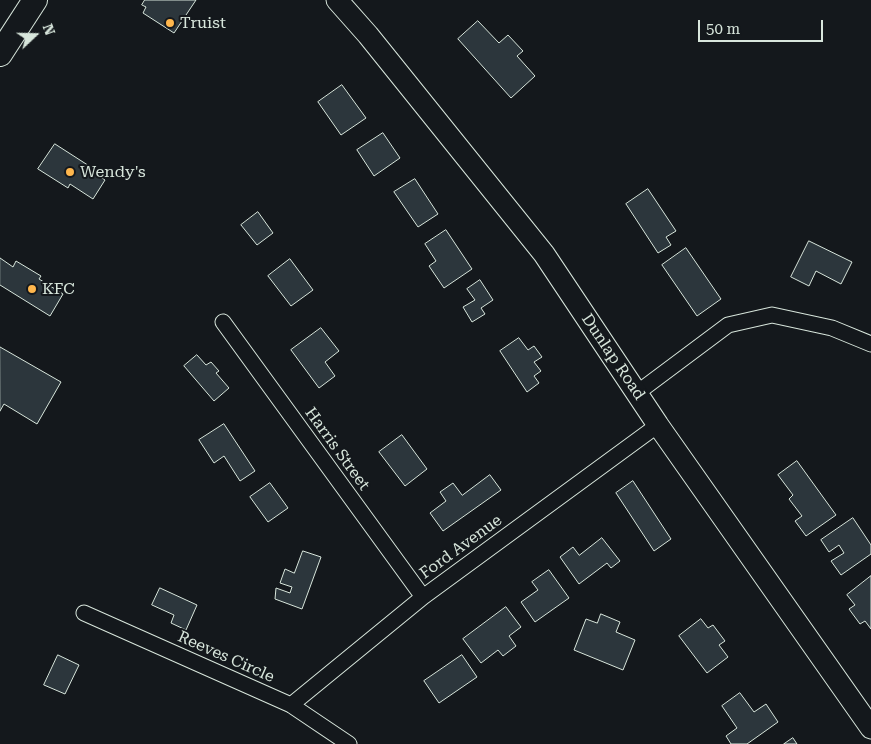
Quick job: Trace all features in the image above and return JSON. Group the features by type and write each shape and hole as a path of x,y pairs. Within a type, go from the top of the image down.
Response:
{"main road":[{"path":"0,54 35,0"},
{"name":"Dunlap Road","path":"337,0 374,42 544,254 658,425 871,728"}],"street":[{"path":"636,393 728,325 772,314 832,328 871,344"},
{"name":"Harris Street","path":"223,322 423,597"},
{"name":"Ford Avenue","path":"291,705 423,597 658,425"},
{"name":"Reeves Circle","path":"84,613 291,705 348,744"}],"building":[{"name":"Truist","path":"145,0 196,0 174,33 143,13 146,7 142,5"},
{"path":"478,21 499,43 508,35 523,51 517,56 535,76 511,98 458,39"},
{"path":"342,85 366,118 341,135 318,102"},
{"path":"383,133 400,158 374,176 357,150"},
{"name":"Wendy's","path":"55,144 97,171 96,174 105,180 93,199 70,184 68,188 38,169"},
{"path":"415,179 438,214 418,227 394,192"},
{"path":"648,189 676,231 666,237 671,245 658,253 626,204"},
{"path":"258,212 273,233 257,245 241,225"},
{"path":"446,230 472,269 444,288 429,266 436,261 425,244"},
{"path":"809,241 852,262 841,284 816,271 809,286 791,277"},
{"path":"686,248 721,299 697,316 662,265"},
{"name":"KFC","path":"0,258 13,267 16,261 41,276 39,279 63,294 50,316 0,285"},
{"path":"290,259 313,290 291,306 268,276"},
{"path":"480,280 493,300 481,308 485,314 472,322 463,307 475,300 467,289"},
{"path":"321,328 339,351 325,362 335,376 319,388 291,350"},
{"path":"519,338 528,350 534,346 542,357 534,362 541,371 534,376 539,383 527,392 500,351"},
{"path":"0,347 61,382 37,424 4,404 0,411"},
{"path":"197,355 206,365 211,362 219,371 216,373 229,388 214,401 184,366"},
{"path":"224,424 255,471 240,481 224,456 214,463 199,440"},
{"path":"402,435 427,469 405,486 379,452"},
{"path":"797,461 836,515 806,536 795,521 802,516 789,499 793,495 778,475"},
{"path":"490,475 501,490 443,531 430,513 446,501 440,492 453,483 462,495"},
{"path":"633,481 671,539 654,551 616,493"},
{"path":"270,483 288,508 268,522 250,497"},
{"path":"853,518 871,545 871,554 841,575 831,561 844,553 839,545 829,552 821,540"},
{"path":"602,538 620,561 611,568 607,563 579,584 560,557 573,547 579,555"},
{"path":"303,551 321,557 302,609 275,599 276,588 290,593 292,587 280,583 285,569 294,573"},
{"path":"549,570 569,598 535,622 521,602 538,590 532,582"},
{"path":"871,576 871,629 865,621 860,624 849,609 855,605 847,595"},
{"path":"160,588 197,605 186,630 171,623 174,615 152,605"},
{"path":"506,607 521,627 509,636 516,646 503,656 498,650 481,663 463,639"},
{"path":"601,614 620,622 616,632 635,640 623,670 574,650 586,619 597,623"},
{"path":"701,619 708,628 713,625 725,641 719,645 728,657 707,673 679,636"},
{"path":"58,655 79,665 65,694 44,685"},
{"path":"462,655 477,677 439,703 424,681"},
{"path":"740,693 754,712 766,704 778,722 747,744 731,744 726,736 737,728 722,706"},
{"path":"793,738 797,744 784,744"}],"place":[{"name":"Truist","path":"170,23"},
{"name":"Wendy's","path":"70,172"},
{"name":"KFC","path":"32,289"}]}
